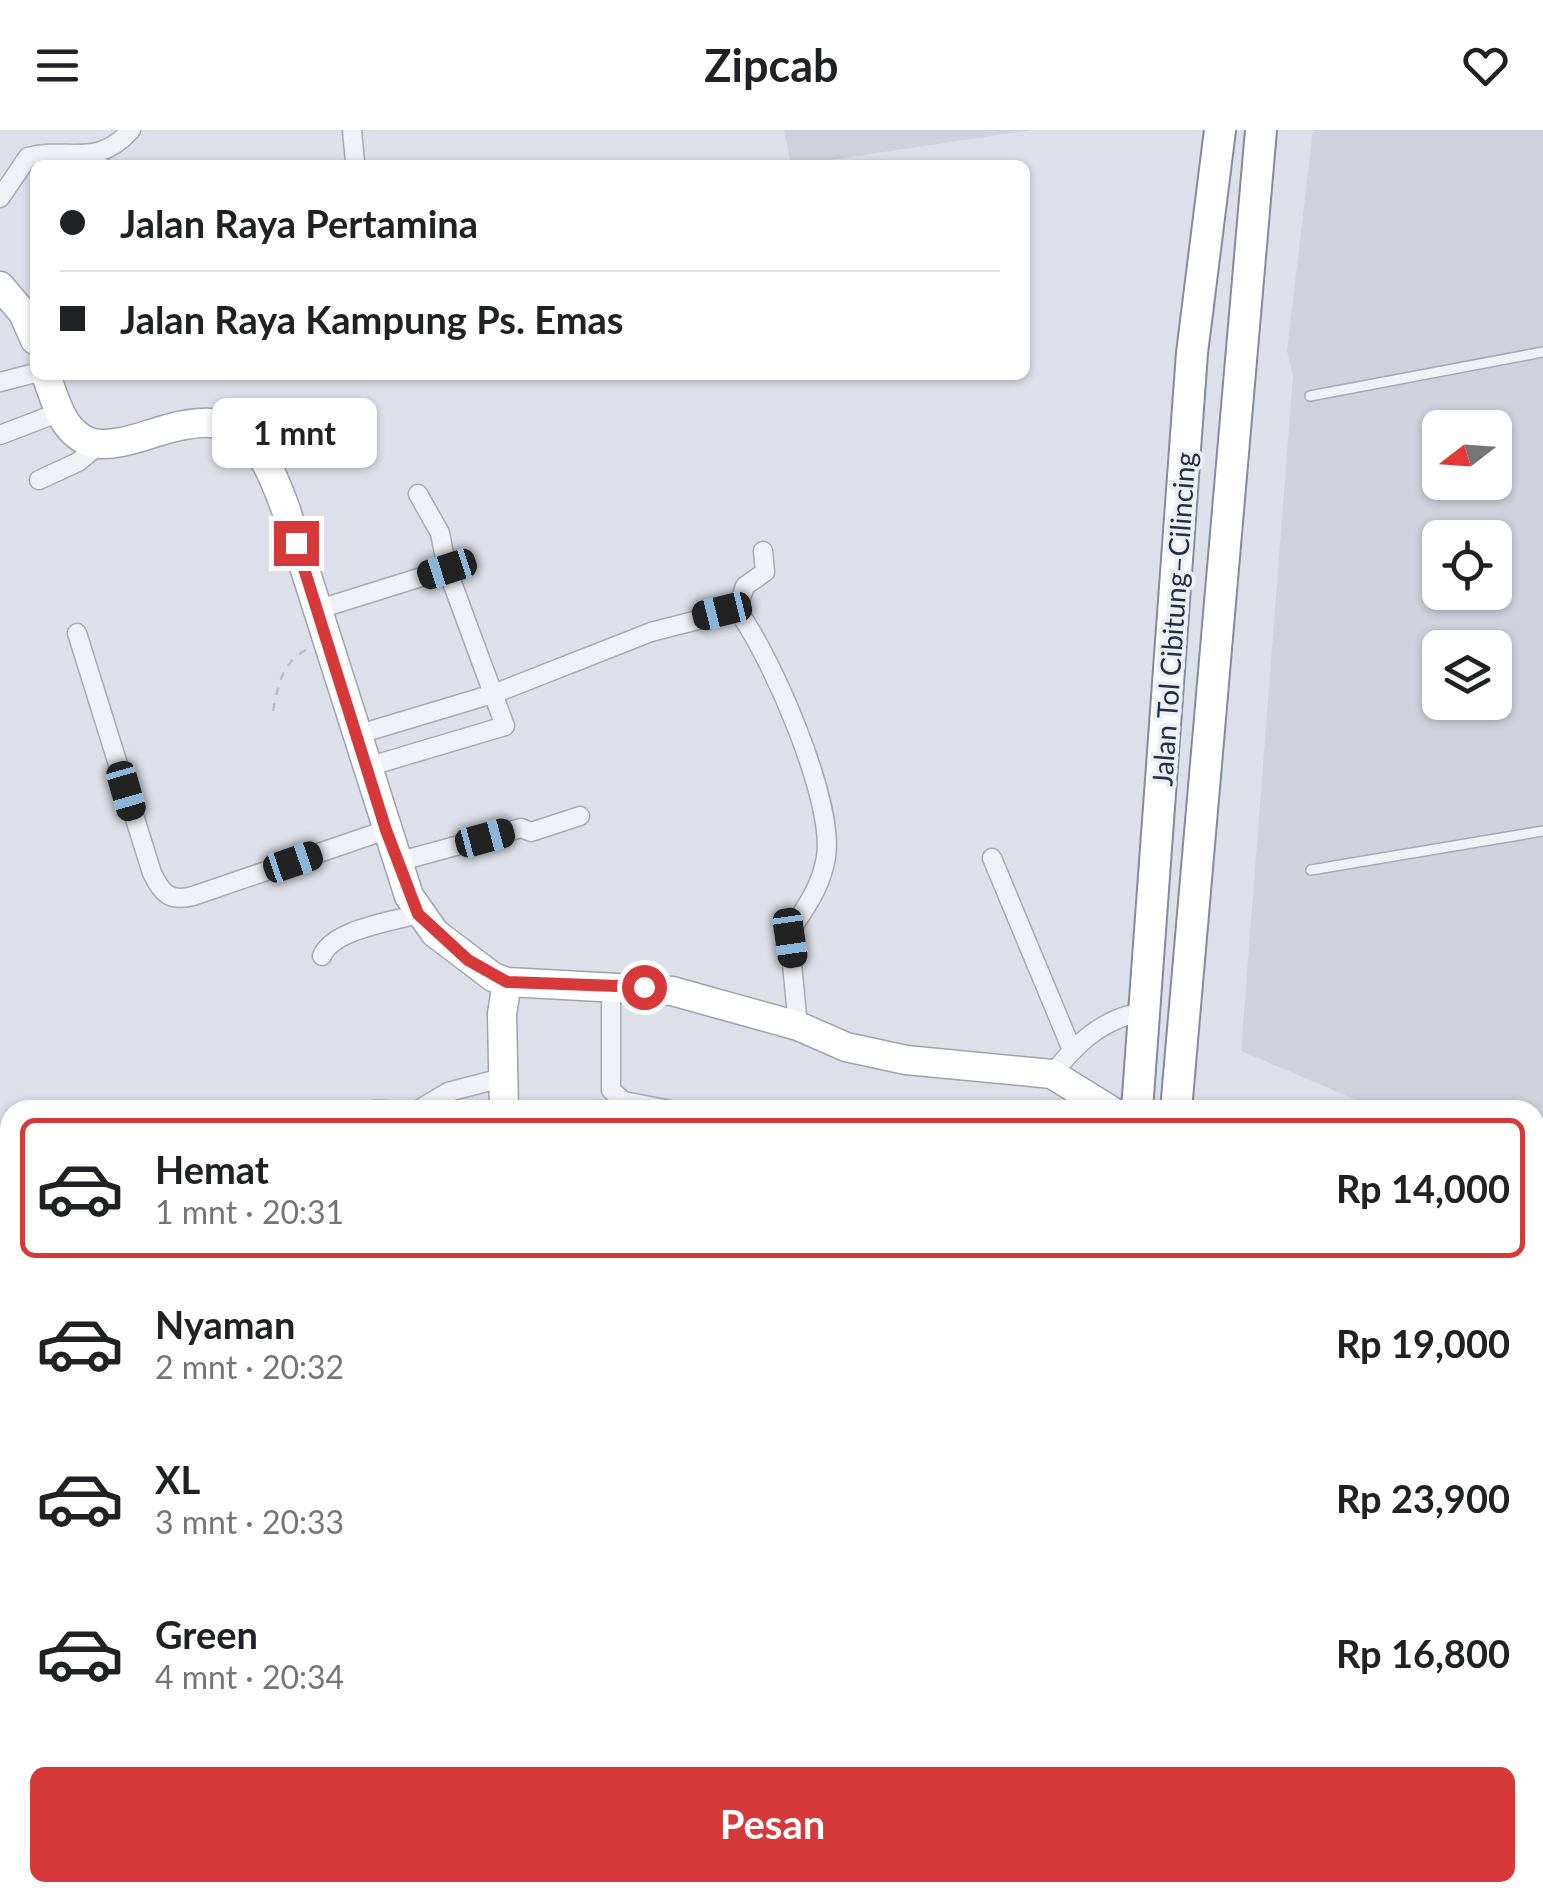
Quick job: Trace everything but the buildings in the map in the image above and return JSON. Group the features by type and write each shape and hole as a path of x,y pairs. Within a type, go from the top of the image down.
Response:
{"highway":[{"name":"Jalan Tol Cibitung–Cilincing","path":"1138,1100 1192,354 1220,130"},
{"name":"Jalan Tol Cibitung–Cilincing","path":"1177,1100 1261,130"}],"main road":[{"path":"0,286 23,312 30,328"},
{"path":"48,380 60,412 78,438 100,445 202,420 219,421 254,444 273,475 386,830 418,914 468,960 507,982 672,991 798,1026 846,1047 906,1060 1052,1074 1082,1100"},
{"path":"503,1100 502,1014 507,982"}],"street":[{"path":"0,198 28,157 86,156 109,147 130,130"},
{"path":"352,130 355,160"},
{"path":"0,382 30,374"},
{"path":"0,435 60,412"},
{"path":"39,480 78,462 100,445"},
{"path":"367,767 503,729 496,693 447,569 440,532 418,494"},
{"path":"763,551 765,572 746,586 737,610 808,758 826,824 826,862 813,901 789,933 798,1026"},
{"path":"316,610 447,569"},
{"path":"356,735 496,693 651,632 737,610"},
{"path":"77,633 152,873 167,896 177,900 193,896 386,830"},
{"path":"397,862 521,828 532,832 580,816"},
{"path":"992,858 1072,1050"},
{"path":"322,956 325,948 347,936 418,914"},
{"path":"611,985 611,1090 623,1100"},
{"path":"1052,1074 1072,1050 1105,1024 1134,1014"},
{"path":"435,1100 448,1092 502,1078"}],"lane":[{"path":"86,156 96,160"},
{"path":"1310,396 1543,352"},
{"path":"1311,870 1543,831"}],"path":[{"path":"272,711 280,678 294,656 325,641"}],"shaded area":[{"path":"784,130 1032,130 831,160 790,160"},
{"path":"1313,130 1543,130 1543,1100 1357,1100 1241,1051 1293,376 1287,351"}],"route":[{"path":"296,543 386,830 418,914 435,934 468,960 507,982 644,987"}]}
